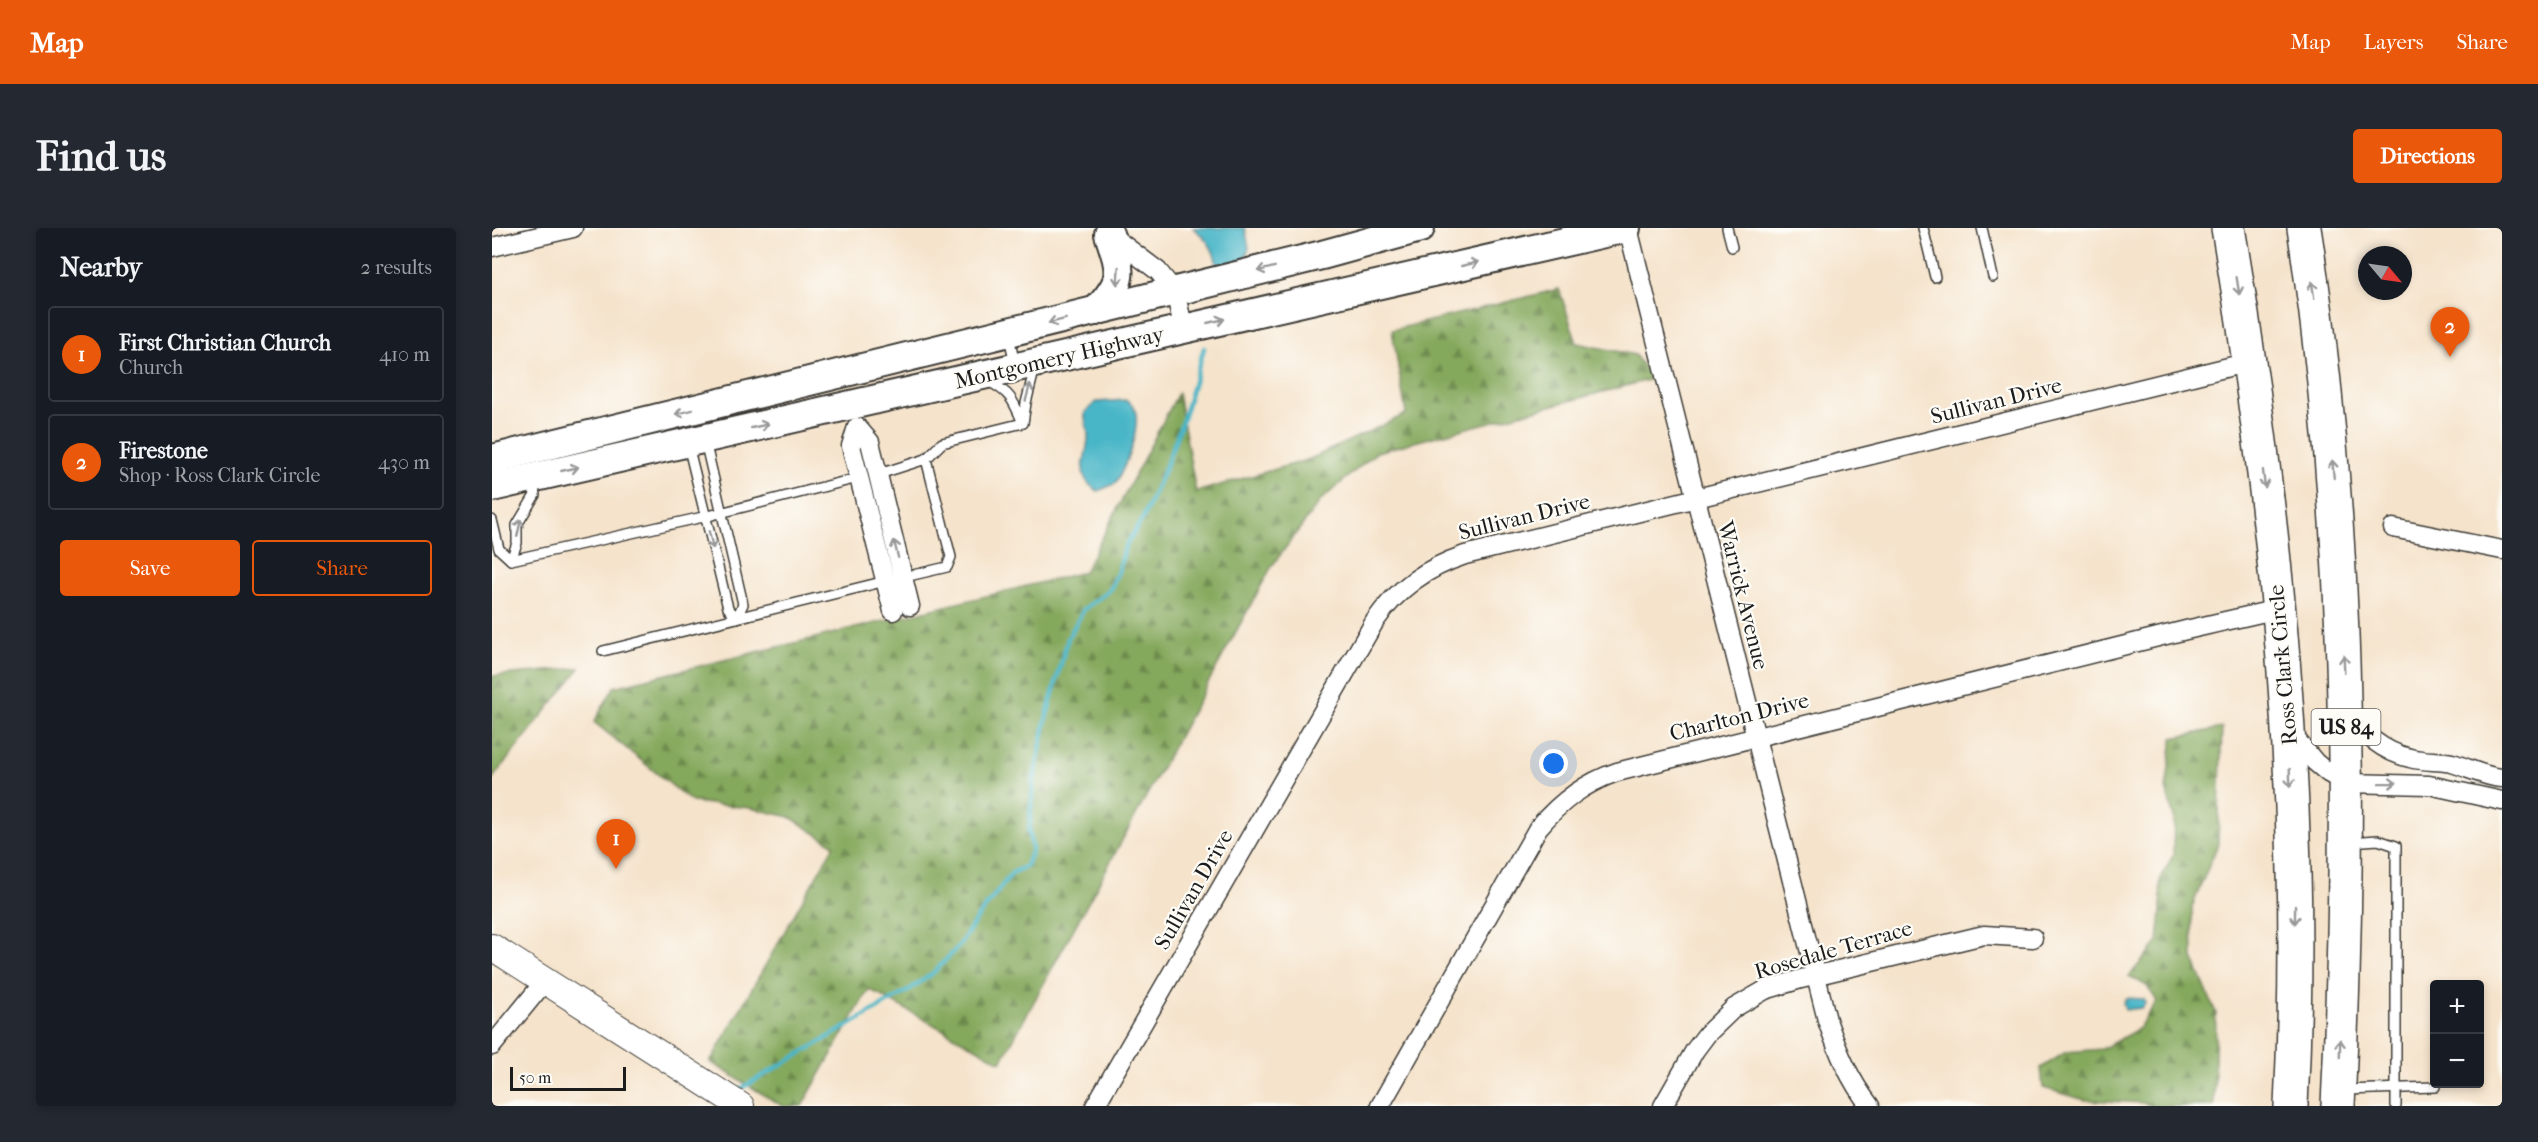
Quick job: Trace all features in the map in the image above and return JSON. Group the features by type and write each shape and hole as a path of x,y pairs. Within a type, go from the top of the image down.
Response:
{"highway":[{"name":"Ross Clark Circle","path":"2228,228 2249,362 2278,609 2288,730 2295,907 2291,1100"},
{"name":"US 84","path":"2304,228 2321,348 2337,505 2346,706 2339,1098"},
{"path":"2291,1100 2339,1098"}],"main road":[{"name":"Montgomery Highway","path":"492,459 1322,255 1387,232 1420,228"},
{"name":"Montgomery Highway","path":"492,487 696,440 855,416 977,376 1627,228"},
{"path":"1096,311 1117,285 1118,261 1105,231"}],"street":[{"path":"492,248 573,228"},
{"name":"Warrick Avenue","path":"1627,228 1815,975 1841,1060 1855,1087 1870,1106"},
{"path":"1105,231 1158,271 1175,292 1184,329"},
{"name":"Sullivan Drive","path":"1095,1106 1375,621 1394,597 1417,577 1432,568 1465,555 2249,362"},
{"path":"845,373 855,416 870,442 878,475 894,579"},
{"path":"855,416 851,446 859,478 902,608"},
{"path":"2393,528 2502,550"},
{"name":"Charlton Drive","path":"1380,1106 1528,844 1550,814 1576,791 1602,777 1755,737 2278,609"},
{"path":"2346,706 2356,725 2372,740 2394,752 2411,759 2452,763 2502,778"},
{"path":"2288,730 2314,762 2328,774 2346,783 2429,785 2502,801"},
{"name":"Rosedale Terrace","path":"1663,1106 1695,1050 1720,1020 1734,1008 1765,990 1815,975 1984,934 2033,938"},
{"path":"492,948 741,1106"},
{"path":"492,1046 545,981"}],"lane":[{"path":"1727,228 1732,247"},
{"path":"1923,228 1935,277"},
{"path":"1982,228 1993,276"},
{"path":"1008,333 1026,365 1026,403 1023,423"},
{"path":"977,376 1006,391 1013,399 1023,423"},
{"path":"511,560 705,517 878,475 926,459 942,443 1023,423"},
{"path":"696,440 720,513 743,604 737,618"},
{"path":"696,440 705,517 728,608 737,618"},
{"path":"603,651 947,567 951,557 926,459"},
{"path":"511,560 517,543 517,525 535,495 533,478"},
{"path":"492,520 499,549 511,560"},
{"path":"2345,842 2378,840 2396,846 2396,1106"},
{"path":"2339,1098 2396,1087 2430,1087"}],"green space":[{"path":"1559,289 1577,343 1635,355 1652,379 1377,452 1321,500 1272,566 1001,1062 869,989 802,1106 782,1106 710,1062 834,845 790,817 750,808 692,802 594,722 614,687 1084,572 1178,393 1196,492 1310,459 1406,414 1392,330"},
{"path":"580,668 492,779 492,676"},
{"path":"2222,728 2218,844 2192,907 2193,958 2216,1013 2214,1106 2151,1106 2144,1103 2085,1100 2043,1088 2041,1068 2066,1052 2102,1049 2138,1029 2157,1001 2147,986 2129,976 2158,942 2161,910 2160,880 2173,855 2174,818 2166,789 2173,738"}],"water":[{"path":"1193,228 1245,228 1249,248 1245,259 1225,268 1217,266 1209,244"},
{"path":"1126,400 1133,406 1136,415 1130,453 1115,484 1098,491 1085,479 1083,473 1088,436 1085,412 1096,402"},
{"path":"2126,998 2144,999 2145,1004 2141,1008 2125,1010 2123,1003"}],"waterway":[{"path":"740,1089 909,990 934,972 959,946 977,918 1012,873 1026,866 1032,849 1029,832 1033,784 1046,719 1068,638 1084,609 1110,590 1125,547 1143,518 1165,468 1183,419 1204,348"}],"place":[{"name":"Firestone","path":"2450,357"},
{"name":"First Christian Church","path":"616,869"}]}
